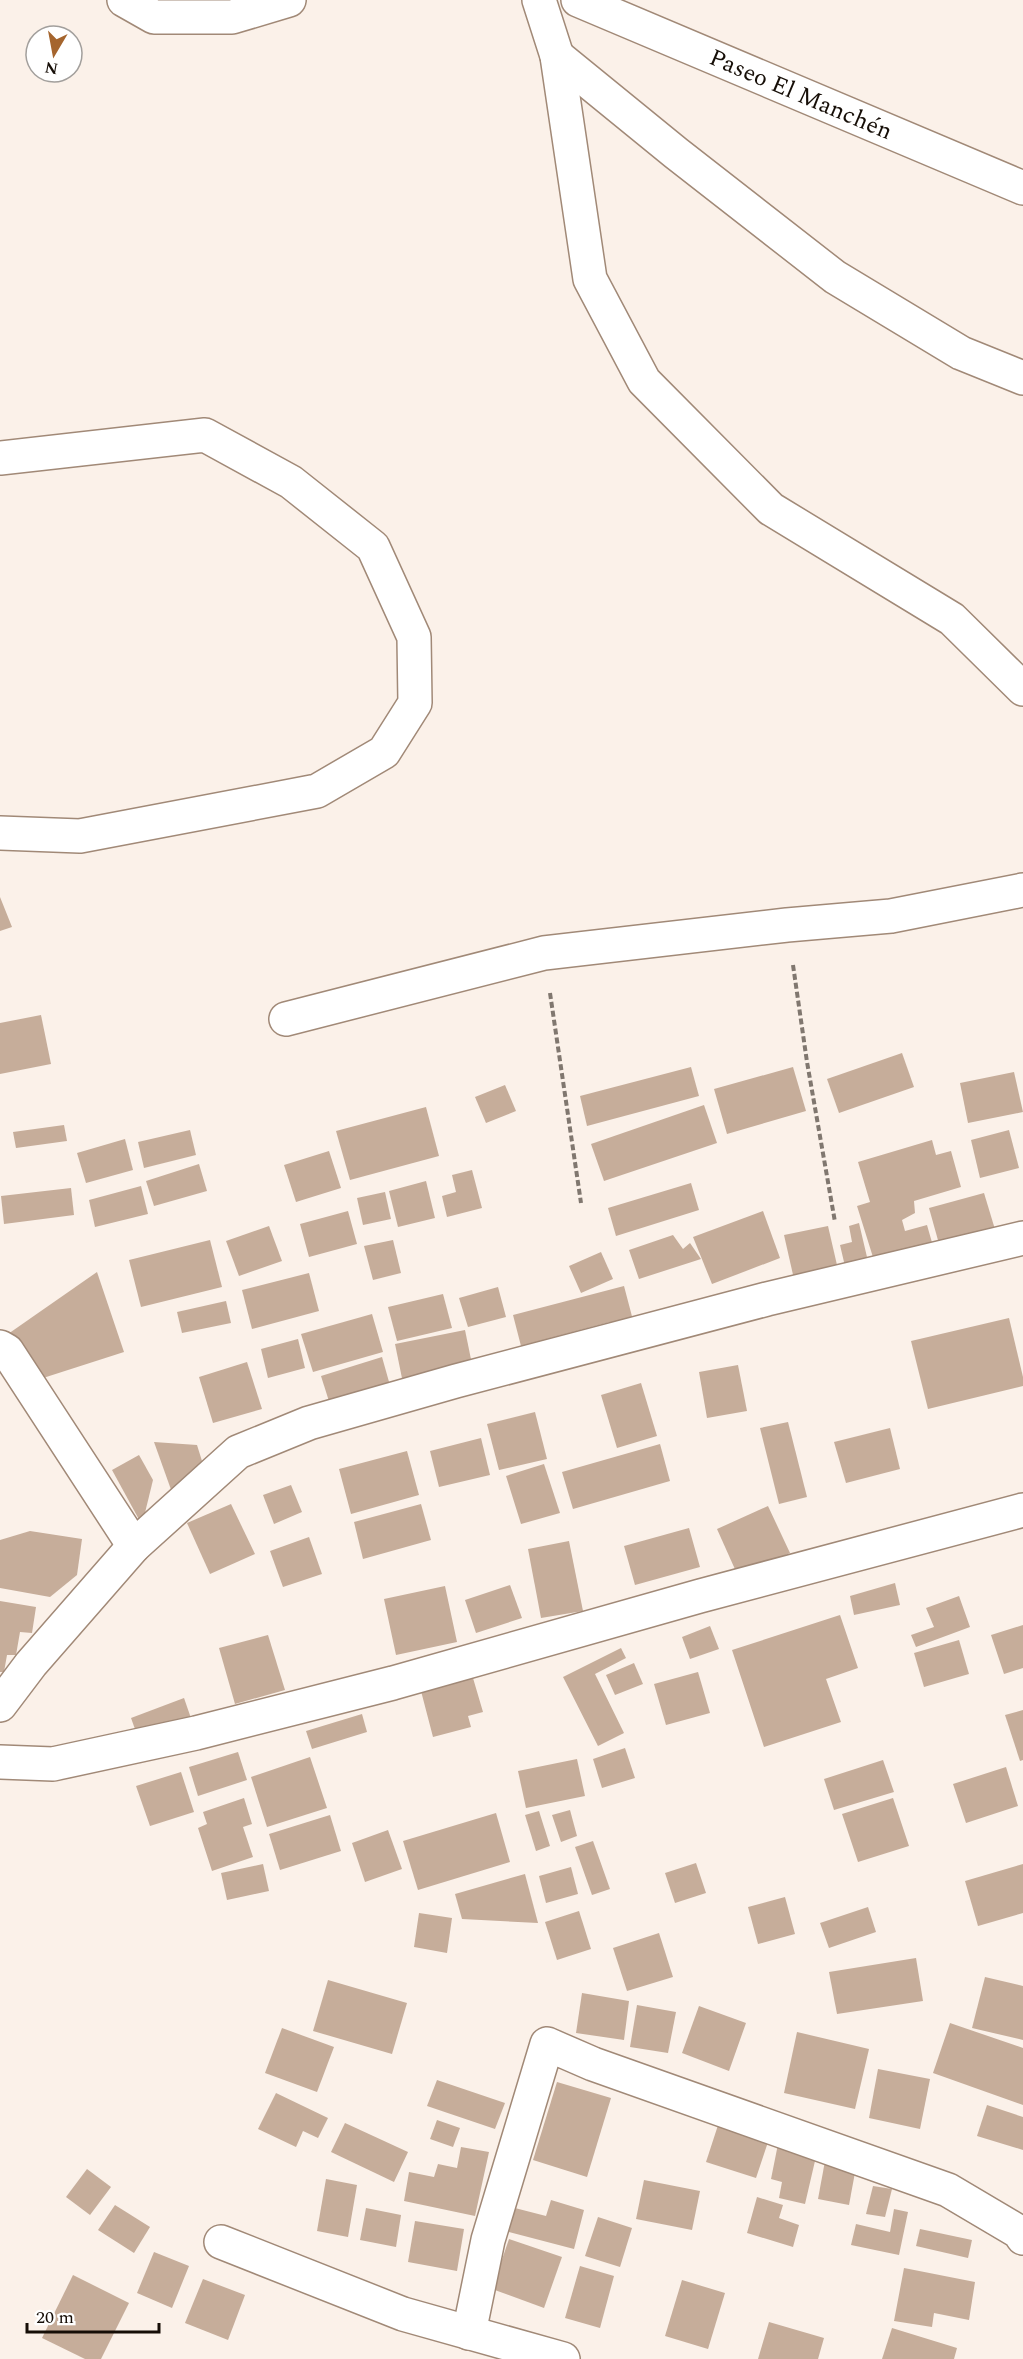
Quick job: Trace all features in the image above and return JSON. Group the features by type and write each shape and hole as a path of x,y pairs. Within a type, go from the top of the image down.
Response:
{"street":[{"path":"124,0 154,17 232,16 289,0"},
{"path":"539,0 557,56 590,279 644,381 771,509 952,619 1023,689"},
{"name":"Paseo El Manchén","path":"578,0 1023,188"},
{"path":"557,56 676,153 835,277 961,352 1023,378"},
{"path":"0,458 205,435 291,483 373,547 414,637 415,703 384,752 317,791 80,836 0,833"},
{"path":"285,1019 544,953 787,925 891,916 1023,890"},
{"path":"0,1705 31,1664 134,1546 238,1452 309,1423 456,1381 767,1299 1023,1238"},
{"path":"0,1347 7,1351 134,1546"},
{"path":"0,1762 53,1764 196,1733 393,1683 700,1596 1023,1510"},
{"path":"469,2333 488,2240 547,2044 593,2064 948,2190 1022,2230"},
{"path":"221,2242 403,2314 563,2359"}],"path":[{"path":"787,925 807,1062 835,1222"},
{"path":"544,953 581,1203"}],"building":[{"path":"0,897 12,927 0,931"},
{"path":"41,1015 51,1064 0,1074 0,1023"},
{"path":"902,1053 914,1087 839,1113 827,1079"},
{"path":"691,1067 699,1096 587,1126 580,1096"},
{"path":"793,1067 806,1111 727,1134 714,1089"},
{"path":"1014,1072 1023,1112 968,1123 960,1083"},
{"path":"505,1085 516,1111 486,1123 475,1097"},
{"path":"704,1105 717,1143 604,1181 591,1144"},
{"path":"426,1107 439,1156 350,1180 336,1131"},
{"path":"64,1125 67,1141 16,1148 13,1132"},
{"path":"190,1130 196,1155 144,1168 138,1142"},
{"path":"1009,1130 1019,1168 980,1178 971,1140"},
{"path":"125,1139 133,1170 86,1183 77,1153"},
{"path":"932,1140 936,1155 951,1151 961,1187 914,1201 915,1213 902,1220 905,1231 927,1225 935,1253 877,1270 857,1206 870,1202 858,1162"},
{"path":"329,1151 341,1188 296,1202 284,1165"},
{"path":"199,1164 207,1191 154,1206 146,1181"},
{"path":"472,1170 482,1208 447,1217 442,1196 456,1192 452,1175"},
{"path":"426,1181 435,1218 398,1227 389,1191"},
{"path":"691,1183 699,1210 616,1236 608,1208"},
{"path":"141,1186 148,1214 95,1227 89,1200"},
{"path":"71,1188 74,1215 4,1224 1,1196"},
{"path":"385,1192 391,1219 363,1225 357,1198"},
{"path":"984,1193 997,1236 941,1251 929,1208"},
{"path":"348,1211 357,1244 309,1257 300,1224"},
{"path":"763,1211 780,1258 712,1284 693,1237"},
{"path":"859,1223 871,1274 848,1279 840,1245 852,1242 849,1226"},
{"path":"269,1226 282,1261 239,1276 226,1241"},
{"path":"828,1226 840,1278 796,1288 784,1235"},
{"path":"673,1235 683,1249 690,1243 701,1259 639,1279 629,1250"},
{"path":"210,1240 222,1287 141,1307 129,1260"},
{"path":"393,1240 401,1273 373,1280 364,1246"},
{"path":"601,1252 613,1279 581,1293 569,1266"},
{"path":"97,1272 124,1352 40,1379 8,1334"},
{"path":"309,1273 319,1311 252,1329 242,1290"},
{"path":"624,1286 634,1324 612,1329 610,1322 521,1346 513,1315"},
{"path":"498,1287 506,1317 468,1327 459,1298"},
{"path":"443,1294 452,1328 397,1341 388,1307"},
{"path":"226,1301 231,1323 182,1333 177,1312"},
{"path":"372,1314 383,1352 313,1372 301,1334"},
{"path":"1009,1318 1023,1377 1023,1386 928,1409 911,1341"},
{"path":"465,1330 474,1374 404,1388 395,1344"},
{"path":"298,1339 305,1368 268,1378 261,1349"},
{"path":"382,1357 393,1396 333,1414 321,1376"},
{"path":"247,1362 262,1409 213,1423 199,1377"},
{"path":"738,1365 747,1411 707,1418 699,1372"},
{"path":"641,1383 657,1436 617,1448 601,1395"},
{"path":"535,1412 547,1459 499,1470 487,1424"},
{"path":"788,1422 807,1497 779,1504 760,1428"},
{"path":"890,1428 900,1469 846,1483 834,1442"},
{"path":"481,1438 490,1475 439,1487 430,1451"},
{"path":"154,1442 197,1445 207,1477 174,1498"},
{"path":"660,1444 670,1481 573,1509 562,1472"},
{"path":"407,1451 419,1495 351,1514 339,1469"},
{"path":"139,1455 153,1480 142,1525 112,1470"},
{"path":"544,1464 560,1513 521,1524 506,1476"},
{"path":"291,1485 302,1512 274,1524 263,1495"},
{"path":"231,1504 255,1554 210,1574 187,1523"},
{"path":"421,1504 431,1540 363,1559 354,1522"},
{"path":"768,1506 790,1553 738,1576 717,1529"},
{"path":"689,1528 700,1567 635,1585 624,1546"},
{"path":"30,1531 82,1539 77,1575 50,1597 0,1588 0,1540"},
{"path":"309,1537 322,1574 283,1587 270,1551"},
{"path":"569,1541 583,1611 541,1618 528,1549"},
{"path":"895,1583 900,1605 854,1615 850,1596"},
{"path":"510,1585 522,1618 476,1633 465,1600"},
{"path":"445,1586 457,1642 396,1655 384,1599"},
{"path":"959,1596 970,1627 916,1647 911,1635 934,1627 926,1608"},
{"path":"0,1601 36,1607 32,1633 20,1632 16,1655 7,1655 4,1672 0,1672"},
{"path":"840,1615 858,1668 826,1679 841,1722 764,1747 732,1650"},
{"path":"1023,1625 1023,1668 1004,1674 991,1635"},
{"path":"710,1626 719,1649 690,1659 682,1637"},
{"path":"268,1635 285,1690 235,1704 219,1648"},
{"path":"959,1640 969,1674 924,1687 914,1653"},
{"path":"621,1648 626,1658 595,1674 624,1733 598,1746 563,1677"},
{"path":"634,1663 643,1684 615,1695 606,1675"},
{"path":"698,1672 710,1713 666,1725 654,1684"},
{"path":"473,1678 483,1712 468,1716 471,1727 433,1737 421,1691"},
{"path":"184,1698 193,1724 140,1743 131,1718"},
{"path":"1023,1710 1023,1760 1020,1761 1005,1715"},
{"path":"362,1714 367,1732 312,1749 306,1731"},
{"path":"625,1748 635,1778 602,1788 593,1759"},
{"path":"238,1752 247,1780 198,1796 189,1767"},
{"path":"310,1757 327,1808 267,1827 251,1777"},
{"path":"577,1759 585,1796 526,1808 518,1771"},
{"path":"883,1760 894,1792 834,1810 824,1779"},
{"path":"1006,1767 1018,1806 966,1823 953,1784"},
{"path":"181,1772 194,1812 150,1826 136,1786"},
{"path":"244,1798 252,1824 243,1827 253,1857 212,1871 198,1828 207,1824 203,1812"},
{"path":"893,1798 909,1846 858,1862 842,1814"},
{"path":"570,1810 577,1836 561,1842 552,1815"},
{"path":"539,1811 550,1846 536,1851 525,1815"},
{"path":"496,1813 510,1862 418,1890 403,1841"},
{"path":"330,1815 341,1851 280,1870 269,1834"},
{"path":"388,1830 402,1869 365,1882 352,1843"},
{"path":"593,1841 610,1889 592,1895 575,1847"},
{"path":"696,1863 706,1893 675,1903 665,1873"},
{"path":"263,1864 269,1891 227,1900 221,1873"},
{"path":"1023,1864 1023,1913 978,1926 965,1881"},
{"path":"571,1867 578,1894 546,1903 539,1876"},
{"path":"525,1874 538,1923 462,1919 455,1894"},
{"path":"785,1897 795,1934 758,1944 748,1907"},
{"path":"868,1907 876,1932 829,1948 820,1923"},
{"path":"579,1911 591,1949 557,1960 545,1922"},
{"path":"419,1913 452,1918 447,1953 414,1947"},
{"path":"659,1933 673,1977 627,1991 613,1948"},
{"path":"916,1958 923,2001 837,2014 829,1972"},
{"path":"985,1977 1023,1986 1023,2040 972,2028"},
{"path":"328,1980 407,2003 392,2054 313,2031"},
{"path":"582,1993 629,2001 624,2040 576,2033"},
{"path":"637,2005 676,2012 668,2053 630,2047"},
{"path":"699,2006 746,2023 729,2071 682,2053"},
{"path":"950,2023 1023,2048 1023,2105 933,2073"},
{"path":"282,2028 334,2047 317,2092 265,2073"},
{"path":"797,2032 869,2049 855,2109 784,2093"},
{"path":"878,2069 930,2079 920,2129 869,2118"},
{"path":"437,2080 505,2103 495,2129 427,2106"},
{"path":"557,2082 611,2098 587,2177 533,2160"},
{"path":"276,2093 328,2118 318,2138 303,2131 296,2147 258,2129"},
{"path":"987,2105 1023,2117 1023,2150 977,2136"},
{"path":"721,2116 771,2133 756,2178 706,2162"},
{"path":"437,2120 460,2128 453,2147 430,2139"},
{"path":"345,2123 408,2152 394,2182 331,2152"},
{"path":"779,2139 818,2148 805,2204 779,2198 782,2182 771,2179"},
{"path":"461,2147 489,2152 475,2216 404,2201 409,2172 434,2177 438,2164 457,2168"},
{"path":"825,2161 856,2167 849,2205 818,2199"},
{"path":"87,2169 111,2187 90,2215 66,2197"},
{"path":"326,2179 357,2185 348,2237 317,2231"},
{"path":"644,2180 700,2191 692,2230 636,2219"},
{"path":"873,2186 892,2189 885,2217 866,2214"},
{"path":"757,2197 783,2205 779,2218 799,2225 793,2247 747,2233"},
{"path":"551,2200 584,2210 574,2249 505,2231 511,2207 546,2216"},
{"path":"115,2205 150,2227 134,2253 98,2230"},
{"path":"366,2208 401,2215 396,2247 360,2240"},
{"path":"894,2209 908,2212 899,2255 851,2245 856,2224 890,2232"},
{"path":"598,2217 632,2228 620,2267 585,2256"},
{"path":"415,2221 464,2229 457,2271 408,2262"},
{"path":"920,2229 972,2240 968,2258 916,2246"},
{"path":"509,2239 562,2257 544,2308 492,2289"},
{"path":"154,2252 189,2266 172,2308 137,2293"},
{"path":"580,2266 614,2276 600,2328 565,2318"},
{"path":"904,2268 975,2282 969,2320 934,2313 932,2327 894,2321"},
{"path":"73,2275 129,2303 101,2359 85,2359 42,2338"},
{"path":"203,2279 245,2295 228,2340 185,2323"},
{"path":"682,2280 725,2293 708,2349 665,2336"},
{"path":"769,2322 824,2338 818,2359 758,2359"},
{"path":"892,2328 957,2348 954,2359 882,2359"}]}
